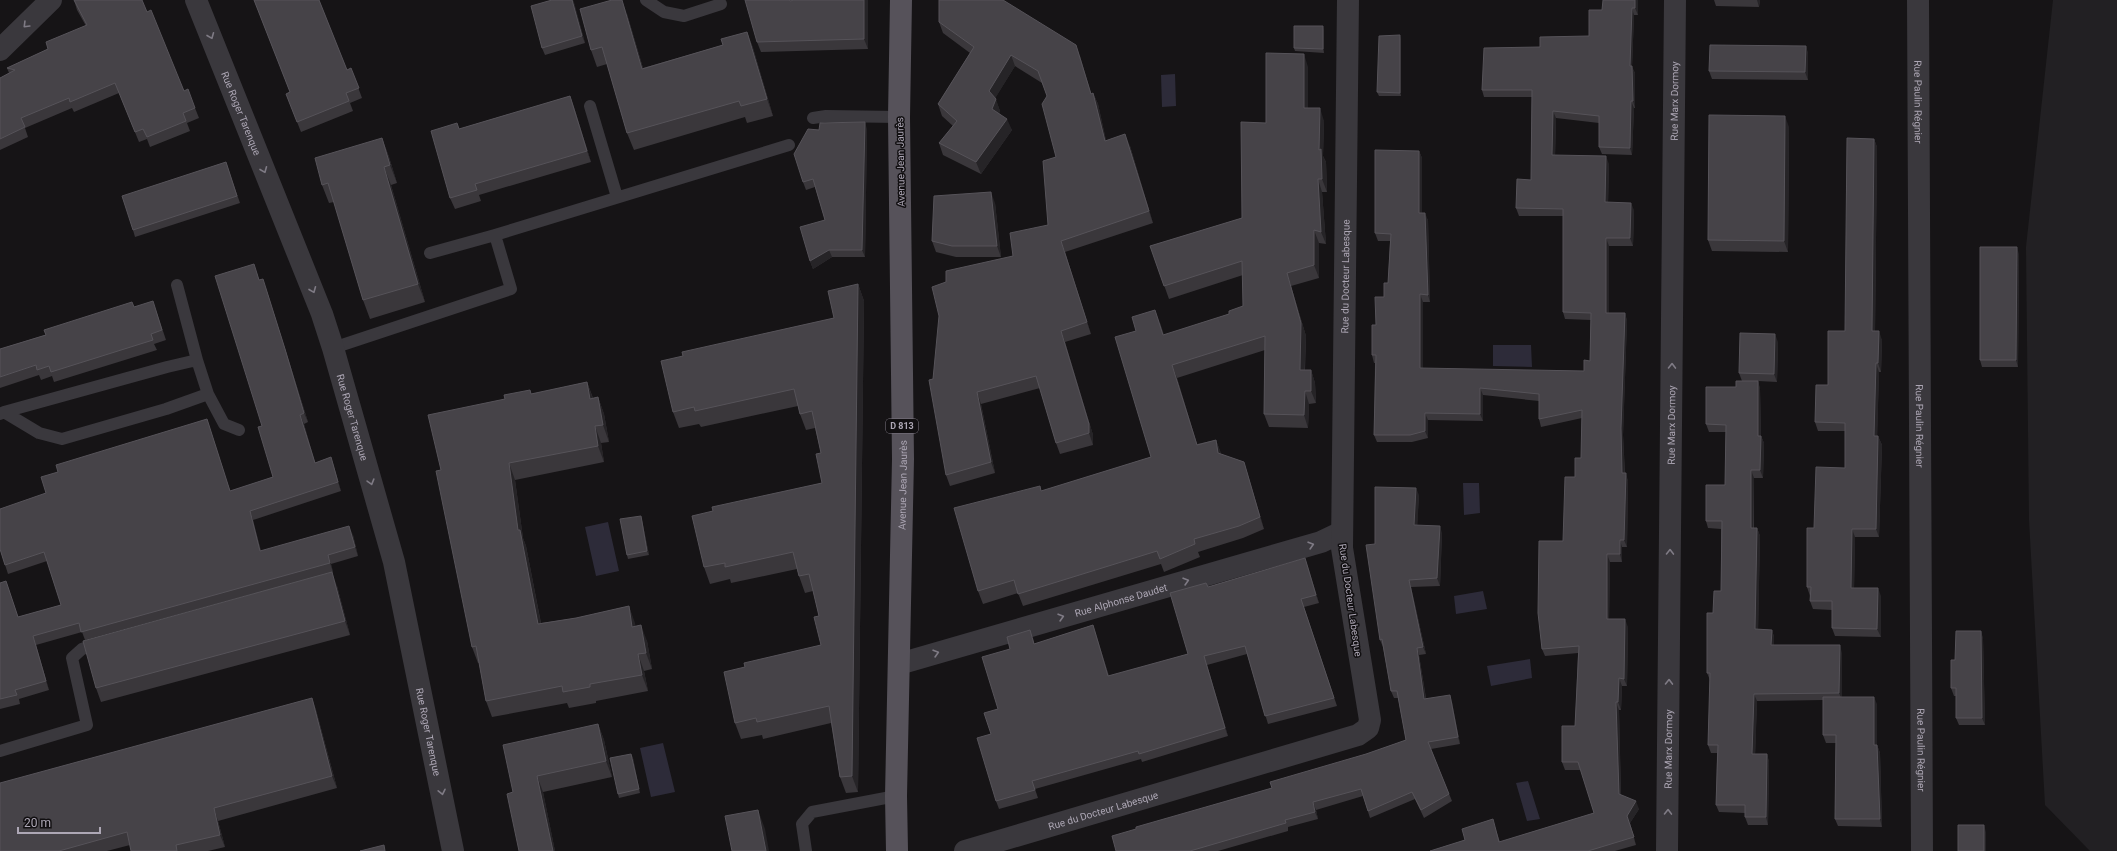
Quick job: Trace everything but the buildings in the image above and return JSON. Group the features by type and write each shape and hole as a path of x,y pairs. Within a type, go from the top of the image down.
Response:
{"main road":[{"name":"Avenue Jean Jaurès","path":"897,851 896,796 903,459 899,117 901,0"}],"street":[{"path":"0,50 50,0"},
{"name":"Rue Roger Tarenque","path":"196,0 322,314 333,348 394,562 453,851"},
{"name":"Rue du Docteur Labesque","path":"965,851 1358,735 1368,728 1370,720 1342,548 1348,0"},
{"name":"Rue Marx Dormoy","path":"1667,851 1675,0"},
{"name":"Rue Paulin Régnier","path":"1918,0 1922,851"},
{"name":"Rue Alphonse Daudet","path":"899,664 1321,542 1342,532"}],"lane":[{"path":"646,0 664,12 684,16 722,4"},
{"path":"590,106 617,197"},
{"path":"813,118 826,116 899,117"},
{"path":"430,253 496,235 788,146"},
{"path":"333,348 511,289 496,235"},
{"path":"177,285 197,360 208,394 224,424 239,430"},
{"path":"2,413 166,366 197,360"},
{"path":"2,413 39,432 62,440 166,409 208,394"},
{"path":"0,751 87,725 72,658 82,649 114,639"},
{"path":"806,851 802,824 812,812 896,796"}],"shaded area":[{"path":"2053,0 2117,0 2117,851 2090,851 2045,805 2029,520 2026,247"},
{"path":"1175,74 1176,106 1162,107 1161,75"},
{"path":"1493,345 1531,345 1532,367 1493,366"},
{"path":"1463,483 1479,483 1480,513 1464,515"},
{"path":"608,522 619,571 596,576 585,527"},
{"path":"1483,591 1487,609 1456,614 1454,596"},
{"path":"1530,659 1532,678 1491,686 1487,666"},
{"path":"663,743 675,792 651,797 640,748"},
{"path":"1528,781 1540,819 1527,821 1516,783"}]}
